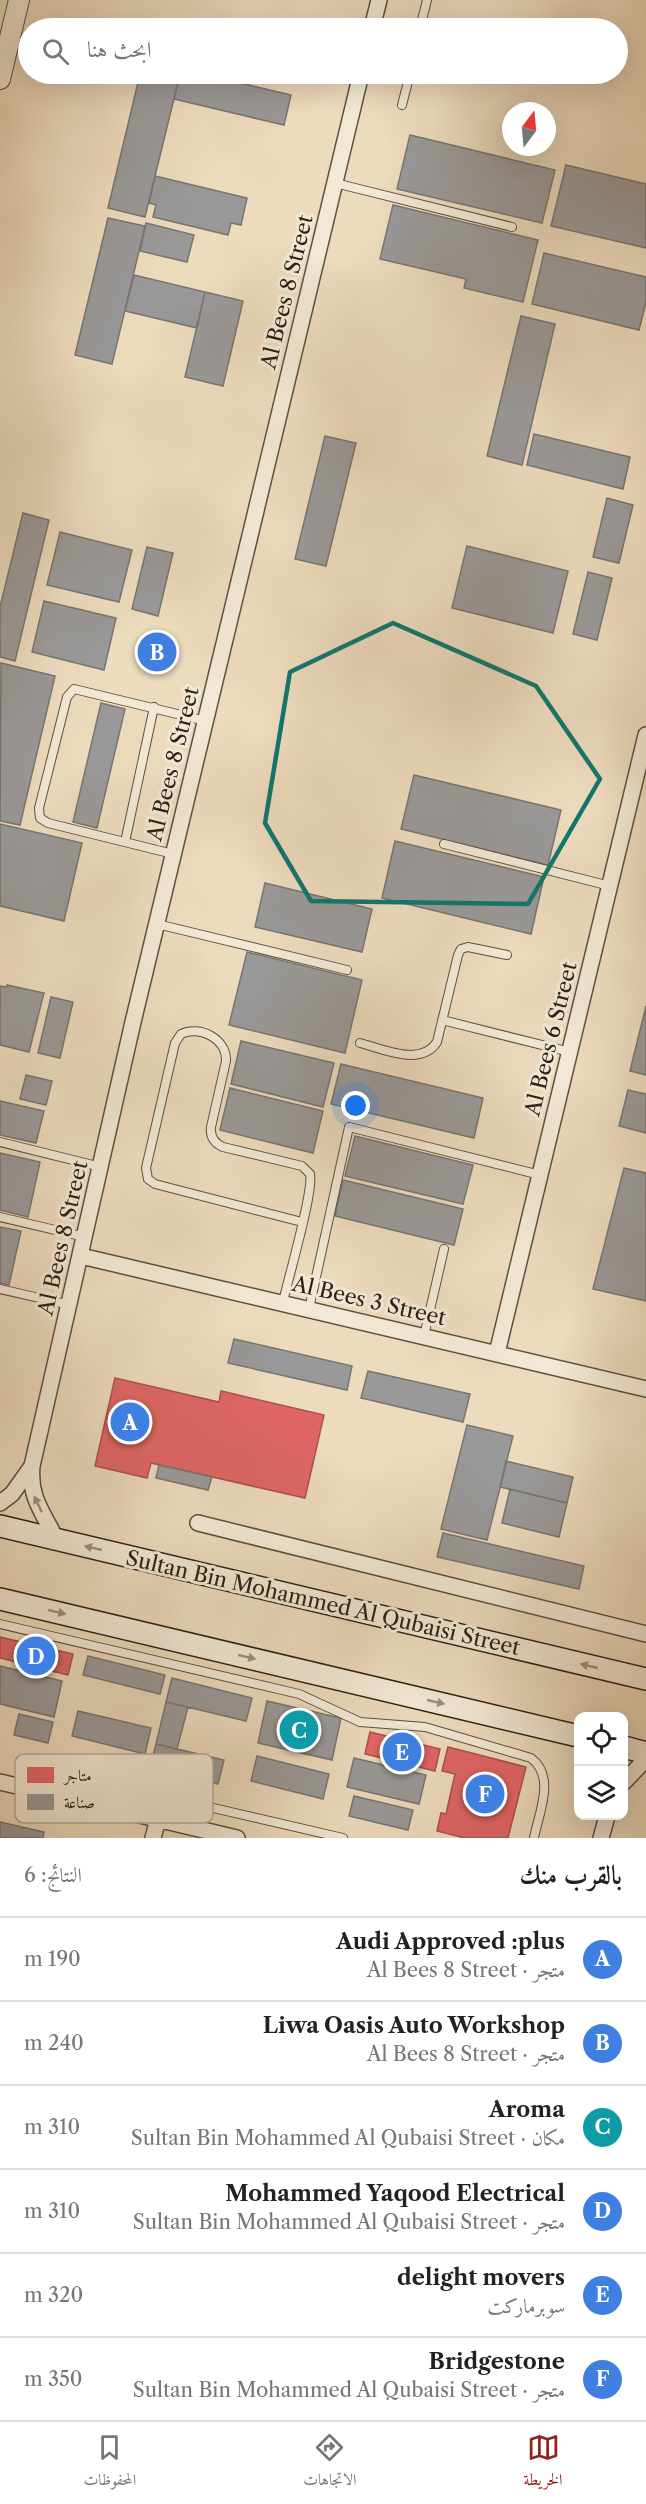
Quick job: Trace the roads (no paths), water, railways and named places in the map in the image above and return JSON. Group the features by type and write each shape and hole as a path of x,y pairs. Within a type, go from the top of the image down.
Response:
{"main road":[{"name":"Sultan Bin Mohammed Al Qubaisi Street","path":"0,1526 646,1679"},
{"path":"0,1599 574,1735"},
{"path":"628,1748 646,1753"}],"street":[{"path":"0,79 19,0"},
{"path":"374,18 379,0"},
{"name":"Al Bees 8 Street","path":"56,1539 35,1500 32,1489 32,1466 156,924 359,84"},
{"name":"Al Bees 6 Street","path":"497,1353 646,735"},
{"name":"Al Bees 3 Street","path":"81,1256 646,1389"},
{"name":"Al Bees 8 Street","path":"0,1503 12,1494 32,1466"},
{"path":"198,1523 646,1634"},
{"path":"628,1778 646,1759"},
{"path":"0,1782 15,1785"},
{"path":"601,1838 606,1820"},
{"path":"153,1838 158,1823"},
{"path":"175,1823 237,1838"}],"lane":[{"path":"422,18 427,0"},
{"path":"402,105 407,84"},
{"path":"335,183 512,227"},
{"path":"173,854 48,824 40,818 39,808 67,697 71,691 78,688 206,720"},
{"path":"125,842 154,707"},
{"path":"444,844 610,886"},
{"path":"156,924 347,970"},
{"path":"360,1043 418,1056 434,1047 461,949 468,947 507,955"},
{"path":"442,1020 570,1052"},
{"path":"283,1302 302,1222 311,1182 308,1170 302,1166 223,1147 215,1143 210,1131 225,1061 225,1051 220,1042 212,1036 193,1031 181,1034 175,1043 146,1168 148,1179 155,1184 302,1222"},
{"path":"309,1309 349,1127 540,1175"},
{"path":"0,1142 101,1167"},
{"path":"0,1217 85,1237"},
{"path":"424,1336 444,1249"},
{"path":"0,1289 70,1305"},
{"path":"0,1624 299,1694 360,1722 426,1727 531,1758 538,1763 545,1779 534,1838"},
{"path":"213,1808 343,1838"}],"place":[{"name":"Liwa Oasis Auto Workshop","path":"157,652"},
{"name":"Audi Approved :plus","path":"130,1422"},
{"name":"Mohammed Yaqood Electrical","path":"36,1656"},
{"name":"Aroma","path":"299,1730"},
{"name":"delight movers","path":"402,1752"},
{"name":"Bridgestone","path":"485,1794"}]}
